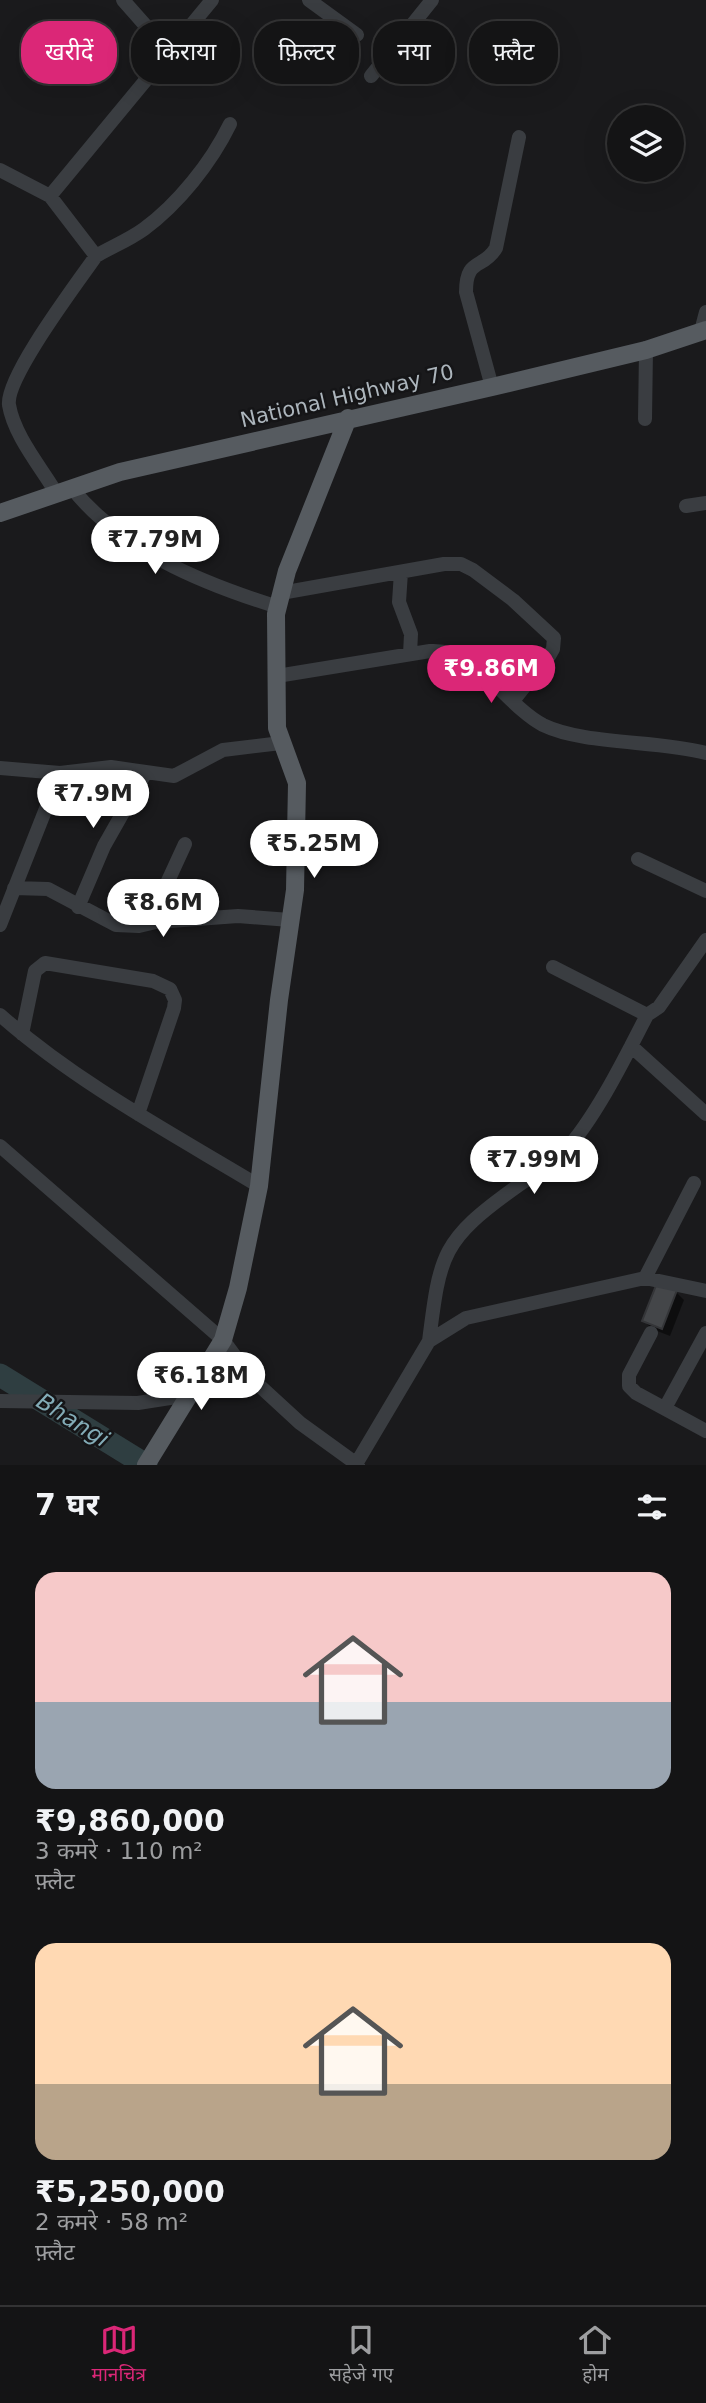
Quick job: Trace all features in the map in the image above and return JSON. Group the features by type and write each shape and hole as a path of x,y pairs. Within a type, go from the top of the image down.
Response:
{"main road":[{"name":"National Highway 70","path":"0,513 63,489 120,472 646,350 703,331"},
{"path":"146,1465 223,1340 238,1288 259,1186 295,890 296,783 277,728 275,633 279,600 348,418"}],"street":[{"path":"123,0 142,21"},
{"path":"194,21 212,0"},
{"path":"309,0 338,21"},
{"path":"371,76 429,1"},
{"path":"50,196 141,84"},
{"path":"230,124 196,176 163,213 142,231 96,256 21,369 9,395 9,405 19,432 63,489 92,514 155,557 230,593 279,600 401,572 461,564 513,600 550,634 555,642 554,649 513,701"},
{"path":"492,387 466,292 466,276 471,266 492,254 496,248 519,137"},
{"path":"0,170 50,196 96,256"},
{"path":"703,331 706,312"},
{"path":"645,419 646,350"},
{"path":"687,506 706,503"},
{"path":"401,572 399,602 411,634 410,654"},
{"path":"277,676 440,650 455,654 537,721 557,730 706,753"},
{"path":"0,768 60,774 111,767 181,774 223,750 281,743"},
{"path":"78,907 93,877 100,854 146,772"},
{"path":"0,925 60,774"},
{"path":"156,922 162,894 185,844"},
{"path":"638,859 706,891"},
{"path":"14,888 43,887 116,925 139,926 156,922 238,916 290,920"},
{"path":"0,1146 223,1340 251,1378 300,1423 357,1464 429,1341 437,1275 454,1239 495,1202 561,1154 572,1142 647,1015 659,1007 706,940"},
{"path":"22,1034 35,971 45,963 153,981 170,989 175,1000 174,1008 138,1114"},
{"path":"554,967 647,1015"},
{"path":"0,1015 22,1034 138,1114 259,1186"},
{"path":"631,1046 706,1114"},
{"path":"645,1278 694,1183"},
{"path":"429,1341 450,1326 482,1313 645,1278 706,1291"},
{"path":"651,1333 629,1375 629,1385 636,1393 706,1432"},
{"path":"665,1408 706,1333"},
{"path":"3,1404 138,1404 189,1395"}],"building":[{"path":"657,1283 677,1290 662,1329 642,1321"}],"waterway":[{"name":"Bhangi","path":"0,1375 146,1465"}]}
